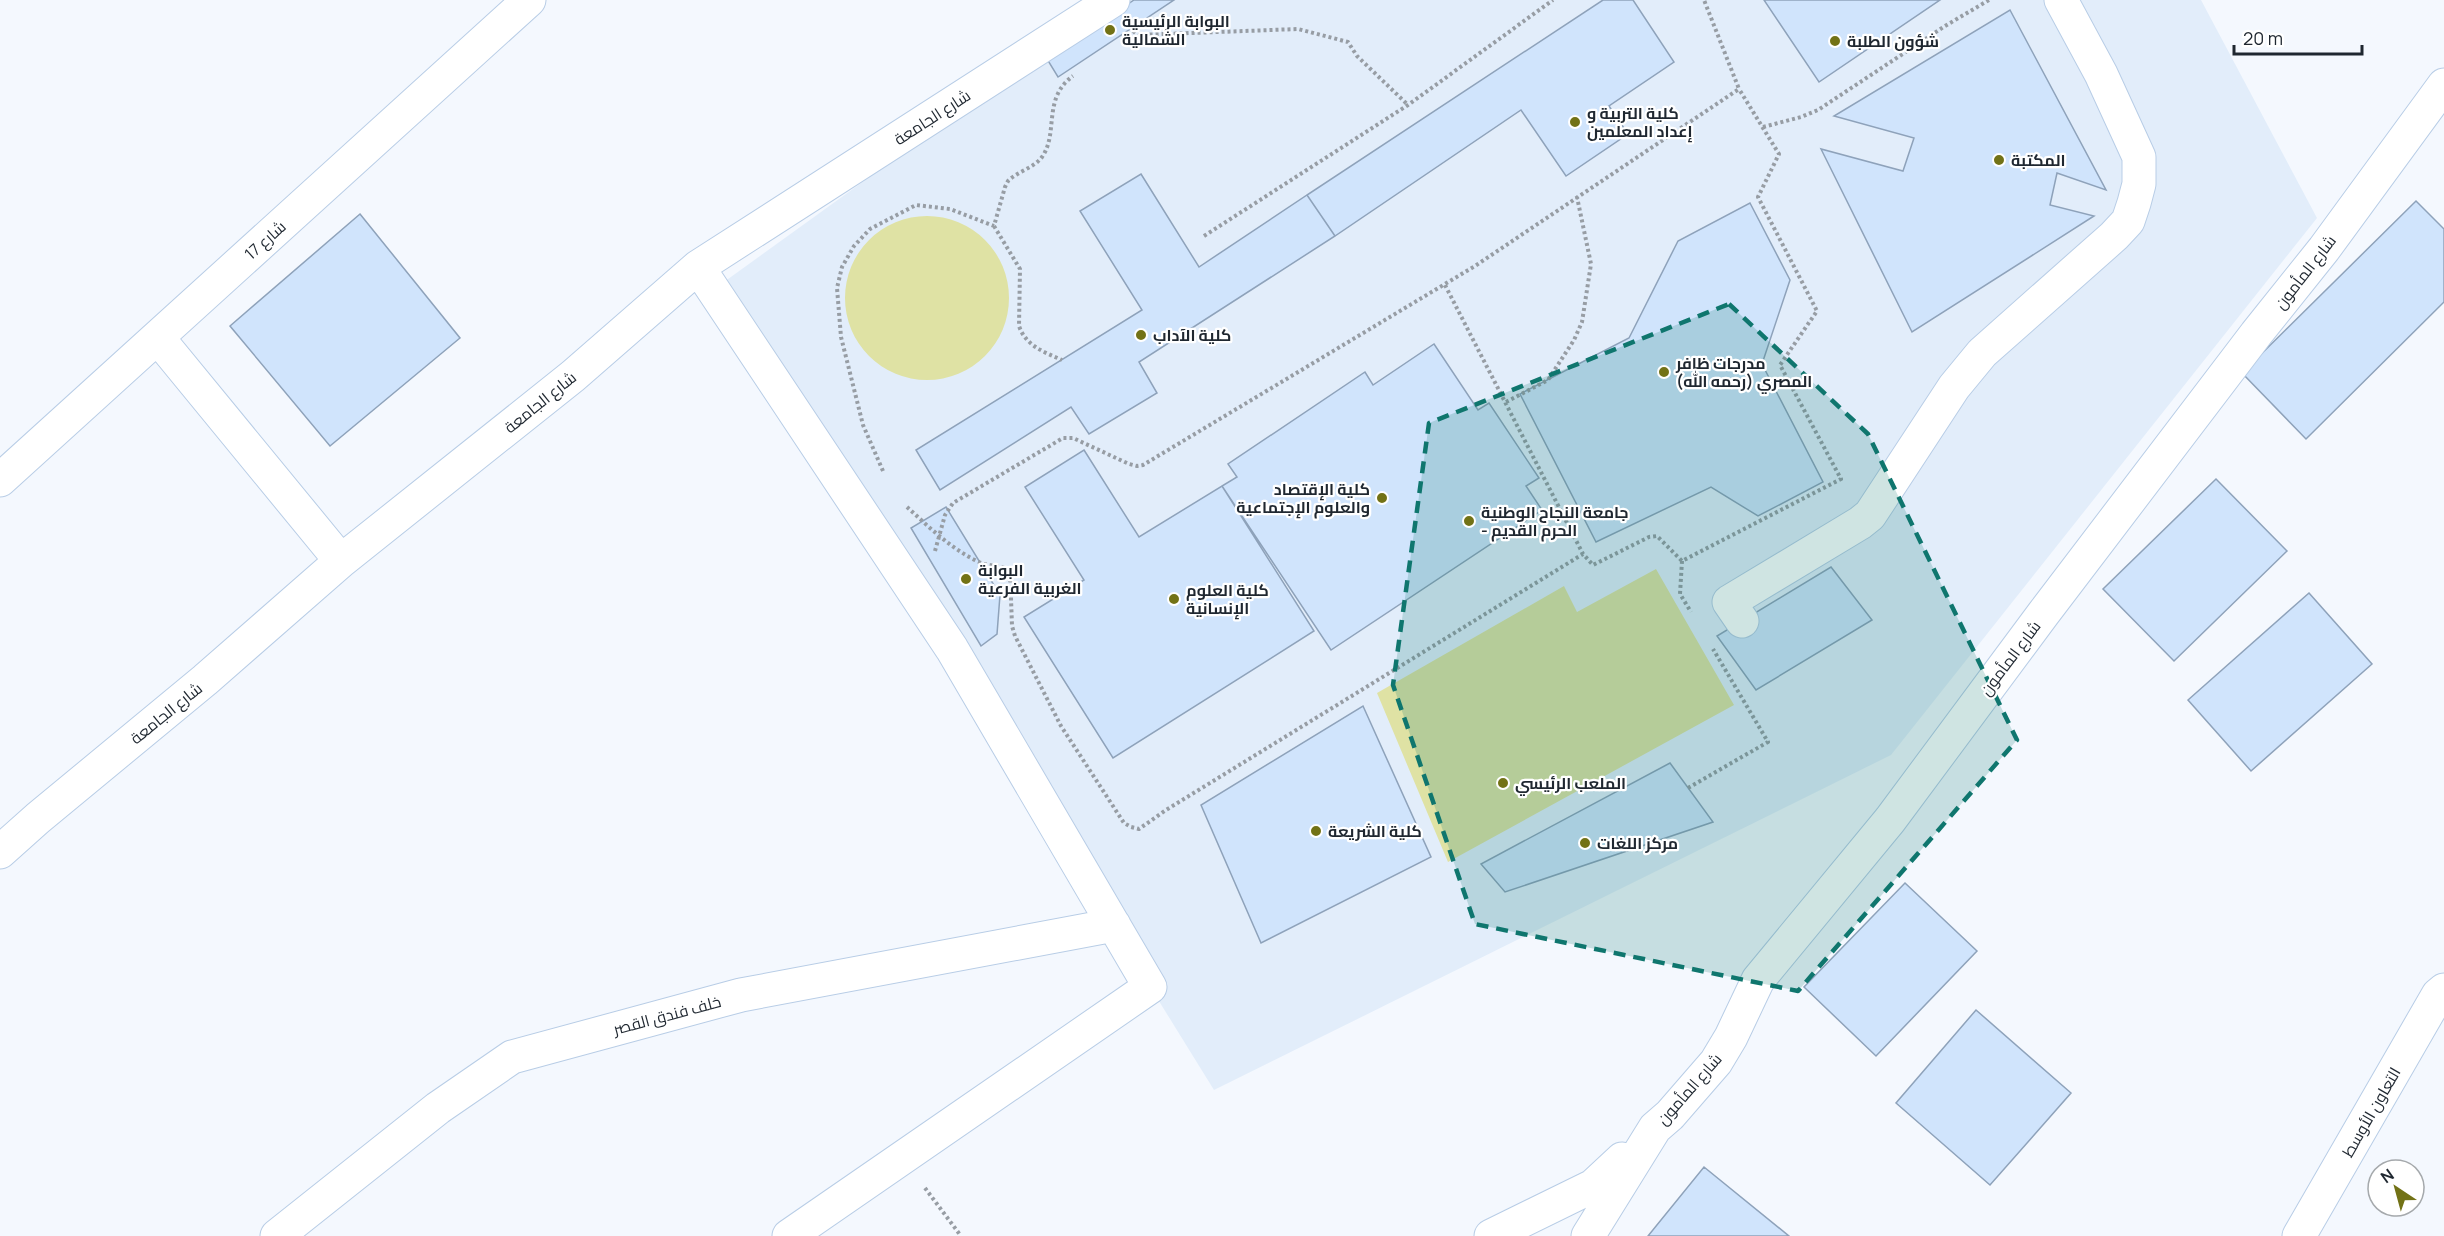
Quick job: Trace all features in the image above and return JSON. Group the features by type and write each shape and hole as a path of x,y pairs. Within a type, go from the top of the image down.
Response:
{"street":[{"name":"شارع 17","path":"0,480 529,0"},
{"path":"1742,621 1729,602 1870,515 1954,387 1982,353 2114,237 2128,221 2139,184 2139,157 2106,84 2061,0"},
{"name":"شارع الجامعة","path":"0,852 205,681 341,561 573,376 698,267 1111,2"},
{"name":"شارع المأمون","path":"1588,1236 1655,1128 1716,1062 1731,1037 1758,980 1890,820 2050,605 2256,334 2324,249 2444,85"},
{"path":"698,267 952,649 1150,987 789,1236"},
{"path":"158,338 341,561"},
{"name":"خلف فندق القصر","path":"278,1236 438,1108 512,1057 741,995 1114,925"},
{"name":"التعاون الأوسط","path":"2299,1236 2438,995 2444,990"},
{"path":"1491,1236 1593,1186 1684,1099"}],"path":[{"path":"1204,236 1408,105 1553,0"},
{"path":"1682,561 1841,479 1780,365 1817,311 1758,197 1779,154 1740,89 1704,0"},
{"path":"1763,127 1818,110 1944,26 1989,0"},
{"path":"1111,2 1129,28 1138,35 1298,29 1348,42 1357,56 1408,105"},
{"path":"994,226 1008,181 1042,157 1046,149 1054,99 1067,80 1076,73"},
{"path":"949,507 1063,438 1073,438 1129,465 1143,465 1445,285 1740,89"},
{"path":"1506,402 1548,380 1574,340 1582,322 1591,264 1577,197"},
{"path":"887,479 863,425 841,337 837,288 842,267 854,246 870,229 916,205 950,208 994,226 1020,269 1019,326 1022,332 1033,346 1062,360"},
{"path":"1445,285 1584,554 1593,565 1649,537 1657,536 1682,561 1680,594 1692,614"},
{"path":"900,500 939,536 980,563 1005,567 1010,571 1012,626 1015,636 1061,726 1124,823 1139,829 1176,804 1584,554"},
{"path":"1688,788 1768,742 1710,643"},
{"path":"902,1157 961,1236"}],"highlighted area":[{"path":"1729,304 1868,434 2017,740 1798,991 1475,924 1393,685 1429,423"}],"shaded area":[{"name":"جامعة النجاح الوطنية - الحرم القديم","path":"1115,0 2201,0 2317,218 1891,755 1214,1090 717,287"}],"green space":[{"path":"927,216 958,222 985,240 1003,267 1009,298 1003,329 985,356 958,374 927,380 896,374 869,356 851,329 845,298 851,267 869,240 896,222"},
{"name":"الملعب الرئيسي","path":"1656,569 1734,705 1448,862 1377,693 1564,586 1577,612"}],"building":[{"name":"البوابة الرئيسية الشمالية","path":"1134,0 1174,0 1058,77 1047,59"},
{"name":"كلية التربية و إعداد المعلمين","path":"1603,0 1633,0 1674,62 1609,106 1628,134 1566,176 1521,110 1335,236 1307,195"},
{"name":"شؤون الطلبة","path":"1764,0 1940,0 1819,82"},
{"name":"المكتبة","path":"2010,10 2106,190 2057,173 2050,205 2094,216 1912,332 1821,149 1903,171 1914,138 1834,116"},
{"name":"كلية الآداب","path":"1141,174 1199,267 1307,195 1335,236 1139,362 1157,393 1089,434 1071,407 940,490 916,450 1142,310 1080,211"},
{"path":"2416,201 2444,229 2444,302 2306,439 2242,373"},
{"name":"مدرجات ظافر المصري (رحمه الله)","path":"1750,203 1790,280 1762,364 1823,482 1758,516 1711,487 1596,542 1520,394 1629,338 1678,241"},
{"path":"360,214 460,338 330,446 230,326"},
{"name":"كلية الإقتصاد والعلوم الإجتماعية","path":"1434,344 1478,410 1489,403 1539,478 1526,486 1542,510 1331,650 1222,486 1237,477 1228,464 1365,372 1373,385"},
{"name":"كلية العلوم الإنسانية","path":"1084,450 1139,537 1222,486 1314,631 1113,758 1024,617 1084,580 1025,487"},
{"path":"2216,479 2287,551 2174,661 2103,589"},
{"name":"البوابة الغربية الفرعية","path":"946,507 1000,595 997,634 981,646 911,528"},
{"path":"1831,567 1872,620 1756,690 1717,636"},
{"path":"2309,593 2372,664 2251,771 2188,700"},
{"name":"كلية الشريعة","path":"1363,706 1431,857 1261,943 1201,805"},
{"name":"مركز اللغات","path":"1670,763 1713,822 1505,892 1481,864"},
{"path":"1905,883 1977,951 1876,1056 1804,987"},
{"path":"1976,1010 2071,1093 1990,1185 1896,1103"},
{"path":"1704,1167 1789,1236 1648,1236"}],"place":[{"name":"البوابة الرئيسية الشمالية","path":"1110,30"},
{"name":"شؤون الطلبة","path":"1835,41"},
{"name":"كلية التربية و إعداد المعلمين","path":"1575,122"},
{"name":"المكتبة","path":"1999,160"},
{"name":"كلية الآداب","path":"1141,335"},
{"name":"مدرجات ظافر المصري (رحمه الله)","path":"1664,372"},
{"name":"كلية الإقتصاد والعلوم الإجتماعية","path":"1382,498"},
{"name":"جامعة النجاح الوطنية - الحرم القديم","path":"1469,521"},
{"name":"البوابة الغربية الفرعية","path":"966,579"},
{"name":"كلية العلوم الإنسانية","path":"1174,599"},
{"name":"الملعب الرئيسي","path":"1503,783"},
{"name":"كلية الشريعة","path":"1316,831"},
{"name":"مركز اللغات","path":"1585,843"}]}
